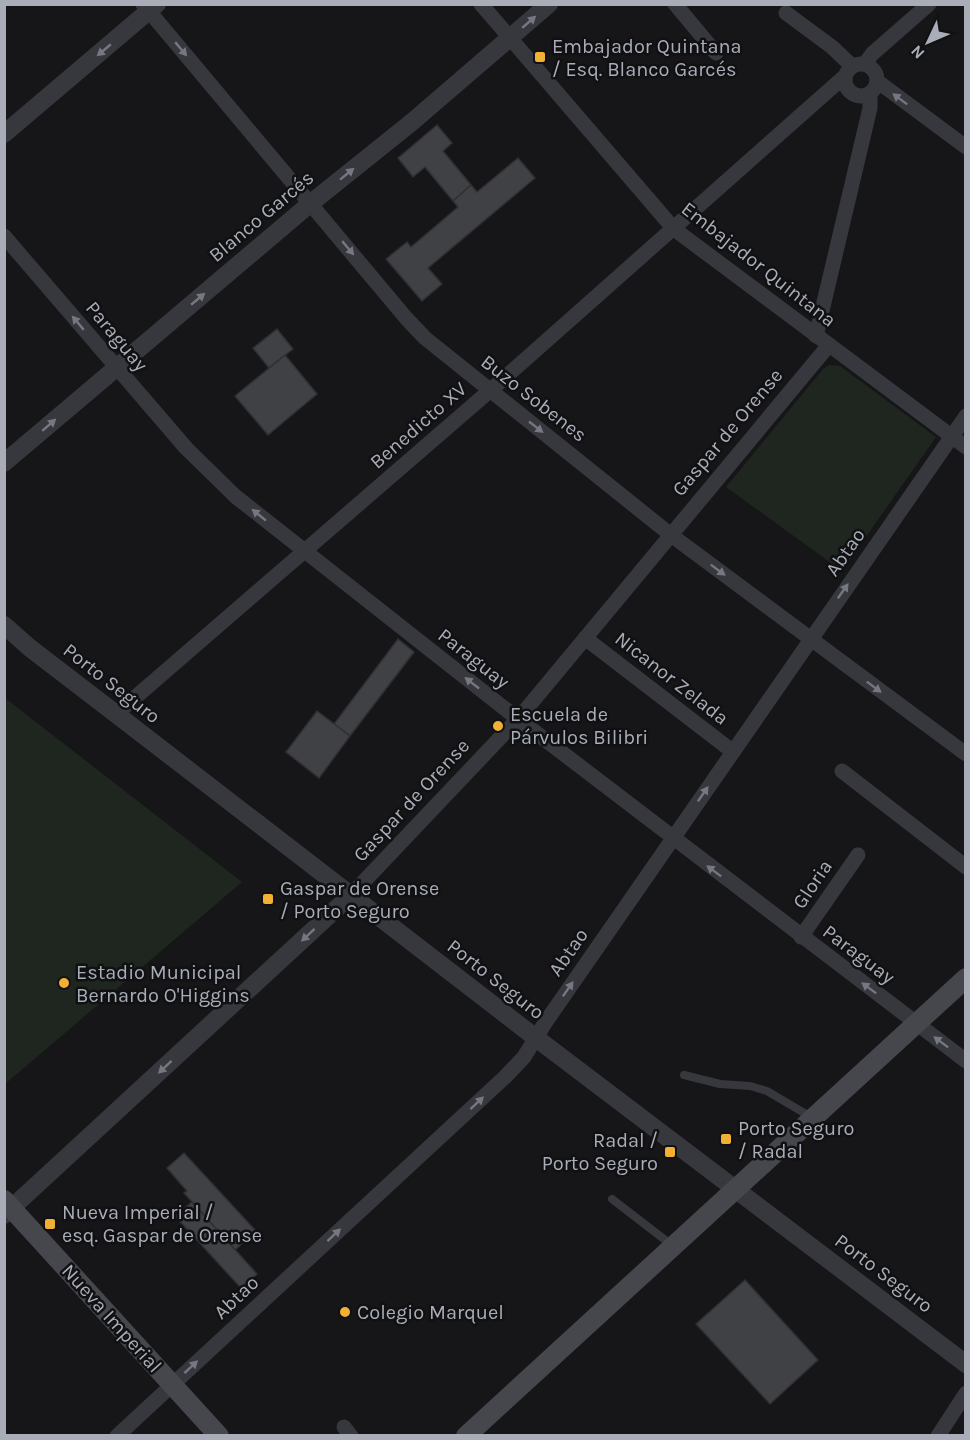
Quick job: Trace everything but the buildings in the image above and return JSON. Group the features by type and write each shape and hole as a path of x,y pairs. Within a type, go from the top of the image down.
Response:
{"main road":[{"path":"466,1436 966,978"},
{"name":"Nueva Imperial","path":"7,1208 219,1436"}],"street":[{"name":"Embajador Quintana","path":"481,4 674,229 966,447"},
{"name":"Blanco Garcés","path":"4,463 311,203 412,122 549,4"},
{"path":"675,4 716,53"},
{"name":"Benedicto XV","path":"116,714 490,390 929,4"},
{"path":"4,135 150,7"},
{"name":"Buzo Sobenes","path":"150,7 311,203 416,328 435,347 671,535 966,754"},
{"path":"786,13 832,47 854,68 874,71 873,87 862,96 837,91 826,94"},
{"path":"850,92 845,85 854,68"},
{"path":"873,87 966,147"},
{"name":"Gaspar de Orense","path":"7,1208 351,895 518,719 671,535 823,340 873,87"},
{"name":"Paraguay","path":"4,236 116,368 219,482 304,552 672,839 966,1061"},
{"name":"Abtao","path":"117,1436 524,1057 732,751 966,416"},
{"name":"Porto Seguro","path":"4,625 30,648 536,1038 966,1364"},
{"name":"Nicanor Zelada","path":"585,638 732,751"},
{"path":"842,771 966,867"},
{"name":"Gloria","path":"801,937 858,855"},
{"path":"938,1436 966,1393"}],"lane":[{"path":"684,1075 720,1084 750,1086 767,1091 812,1118"},
{"path":"612,1199 673,1246"}],"shaded area":[{"path":"829,365 840,366 936,437 842,571 726,487 823,369"},
{"name":"Estadio Municipal Bernardo O'Higgins","path":"5,698 242,882 5,1084"}],"place":[{"name":"Embajador Quintana / Esq. Blanco Garcés","path":"540,57"},
{"name":"Escuela de Párvulos Bilibri","path":"498,726"},
{"name":"Gaspar de Orense / Porto Seguro","path":"268,899"},
{"name":"Estadio Municipal Bernardo O'Higgins","path":"64,983"},
{"name":"Porto Seguro / Radal","path":"726,1139"},
{"name":"Radal / Porto Seguro","path":"670,1152"},
{"name":"Nueva Imperial / esq. Gaspar de Orense","path":"50,1224"},
{"name":"Colegio Marquel","path":"345,1312"}]}
